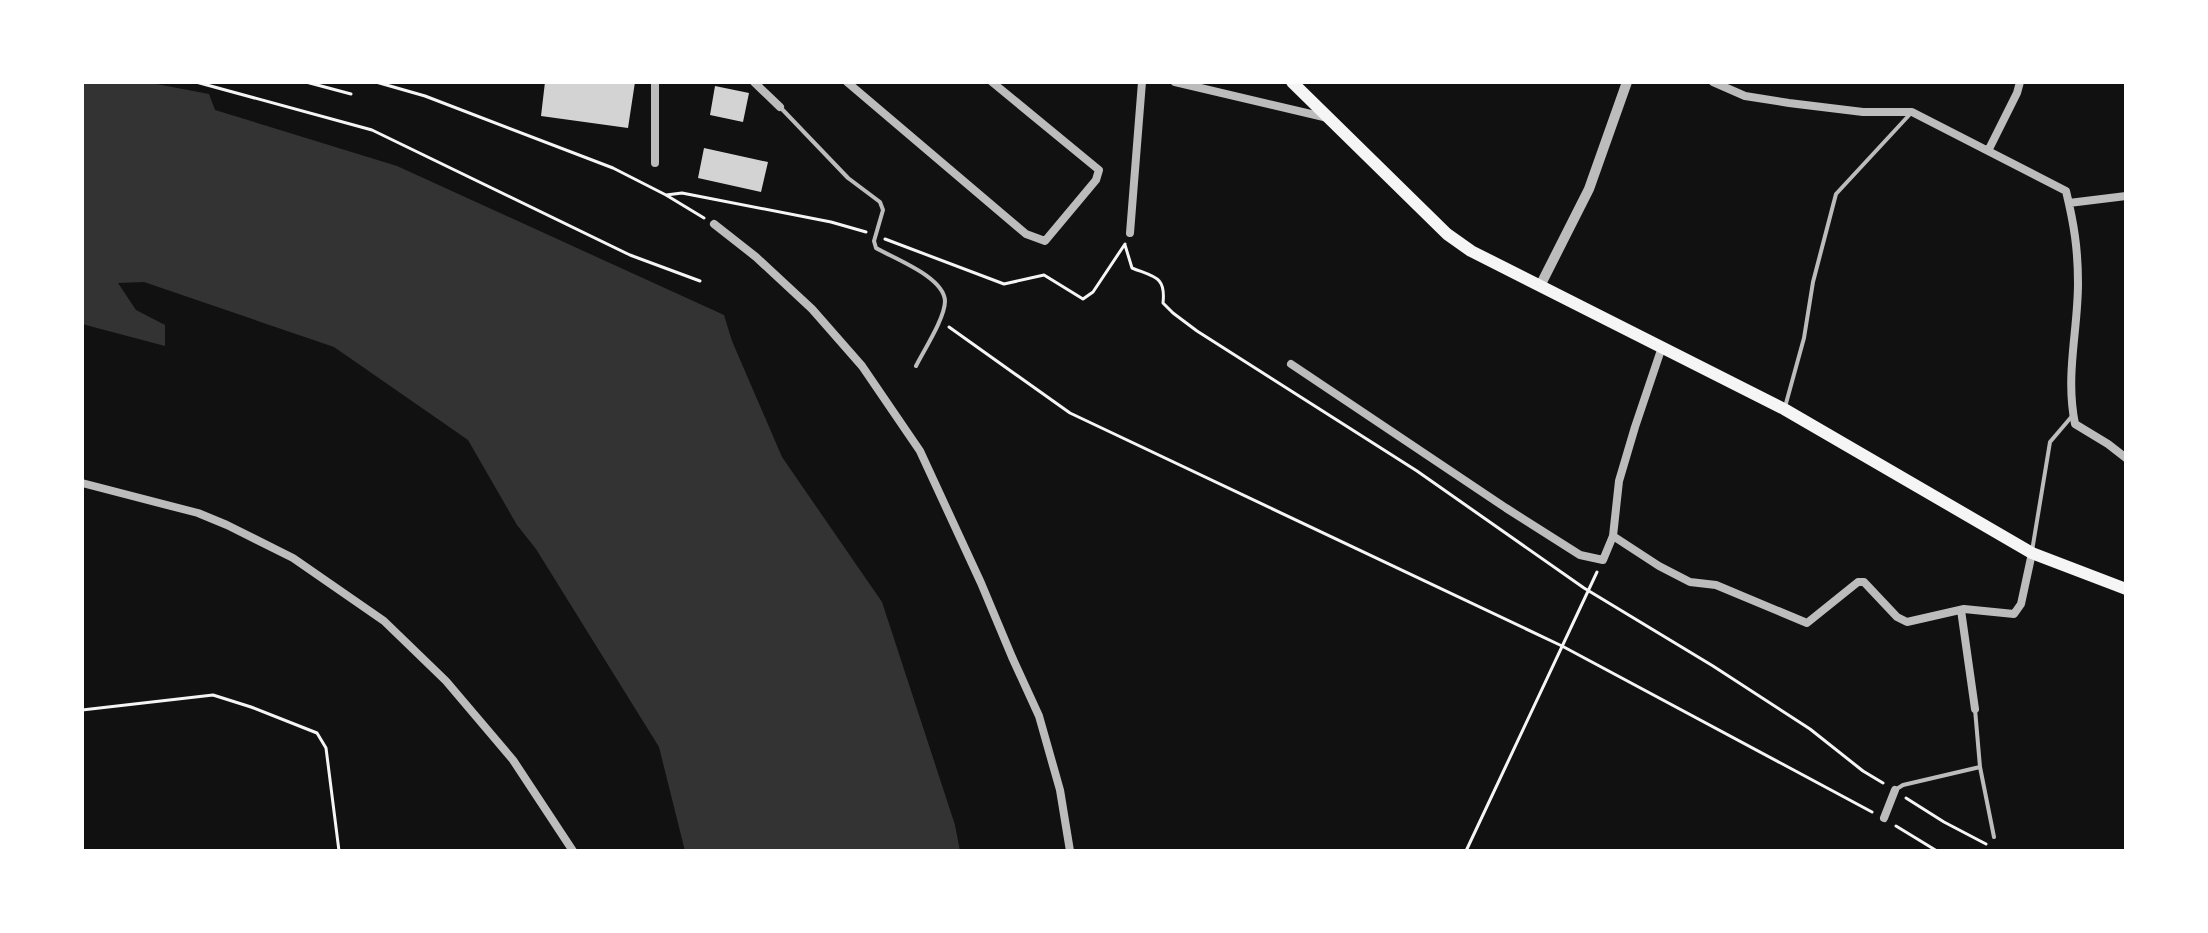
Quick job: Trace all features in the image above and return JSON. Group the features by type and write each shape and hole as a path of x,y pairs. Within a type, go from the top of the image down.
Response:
{"main road":[{"path":"1292,82 1447,234 1471,251 1784,409 2032,553 2126,589"}],"street":[{"path":"655,82 655,163"},
{"path":"754,82 780,107"},
{"path":"847,82 1026,234 1045,241 1096,180 1099,170 992,82"},
{"path":"1130,233 1142,82"},
{"path":"1175,82 1328,119"},
{"path":"1540,286 1589,189 1627,82"},
{"path":"1713,82 1745,96 1789,103 1863,112 1912,112 2066,191 2076,229 2078,284 2070,402 2075,424 2126,458"},
{"path":"1988,151 2020,82"},
{"path":"2069,203 2126,196"},
{"path":"714,224 756,257 812,309 862,366 920,451 1039,716 1060,790 1070,851"},
{"path":"1291,364 1580,555 1603,560 1613,536 1619,481 1662,347"},
{"path":"82,483 198,513 227,525 293,558 384,621 446,681 513,760 573,851"},
{"path":"1613,536 1690,582 1716,585 1807,623 1858,582 1864,582 1897,617 1907,622 1961,610 2014,614 2021,604 2032,553"},
{"path":"1961,610 1975,709"},
{"path":"1884,818 1895,790"}],"lane":[{"path":"780,107 848,178 880,202 883,210 875,235 876,248 933,279 941,289 945,302 939,321 916,366"},
{"path":"1784,409 1804,338 1813,282 1836,194 1912,112"},
{"path":"2032,553 2050,442 2073,415"},
{"path":"1975,709 1980,767 1994,837"},
{"path":"1895,790 1903,785 1980,767"}],"path":[{"path":"196,82 372,130 630,255 700,281"},
{"path":"306,82 351,94"},
{"path":"376,82 425,96 613,168 714,224"},
{"path":"666,195 682,193 798,215 875,235 1004,284 1044,275 1083,299 1093,292 1125,245 1132,268 1158,279 1165,289 1163,303 1185,322 1417,471 1584,588 1810,729 1863,771 1944,822 1988,845"},
{"path":"939,321 1070,413 1562,646 1884,818 1937,851"},
{"path":"1466,851 1603,560"},
{"path":"82,710 213,695 317,733 326,748 339,851"}],"shaded area":[{"path":"82,82 146,82 209,94 215,110 397,166 724,315 732,341 782,457 882,602 955,825 960,851 685,851 659,747 536,549 517,525 468,440 334,347 144,282 118,283 136,310 165,325 165,346 82,324"}],"building":[{"path":"545,82 635,82 628,128 541,116"},
{"path":"715,86 749,93 743,122 710,115"},
{"path":"704,148 768,162 761,192 698,178"}]}
